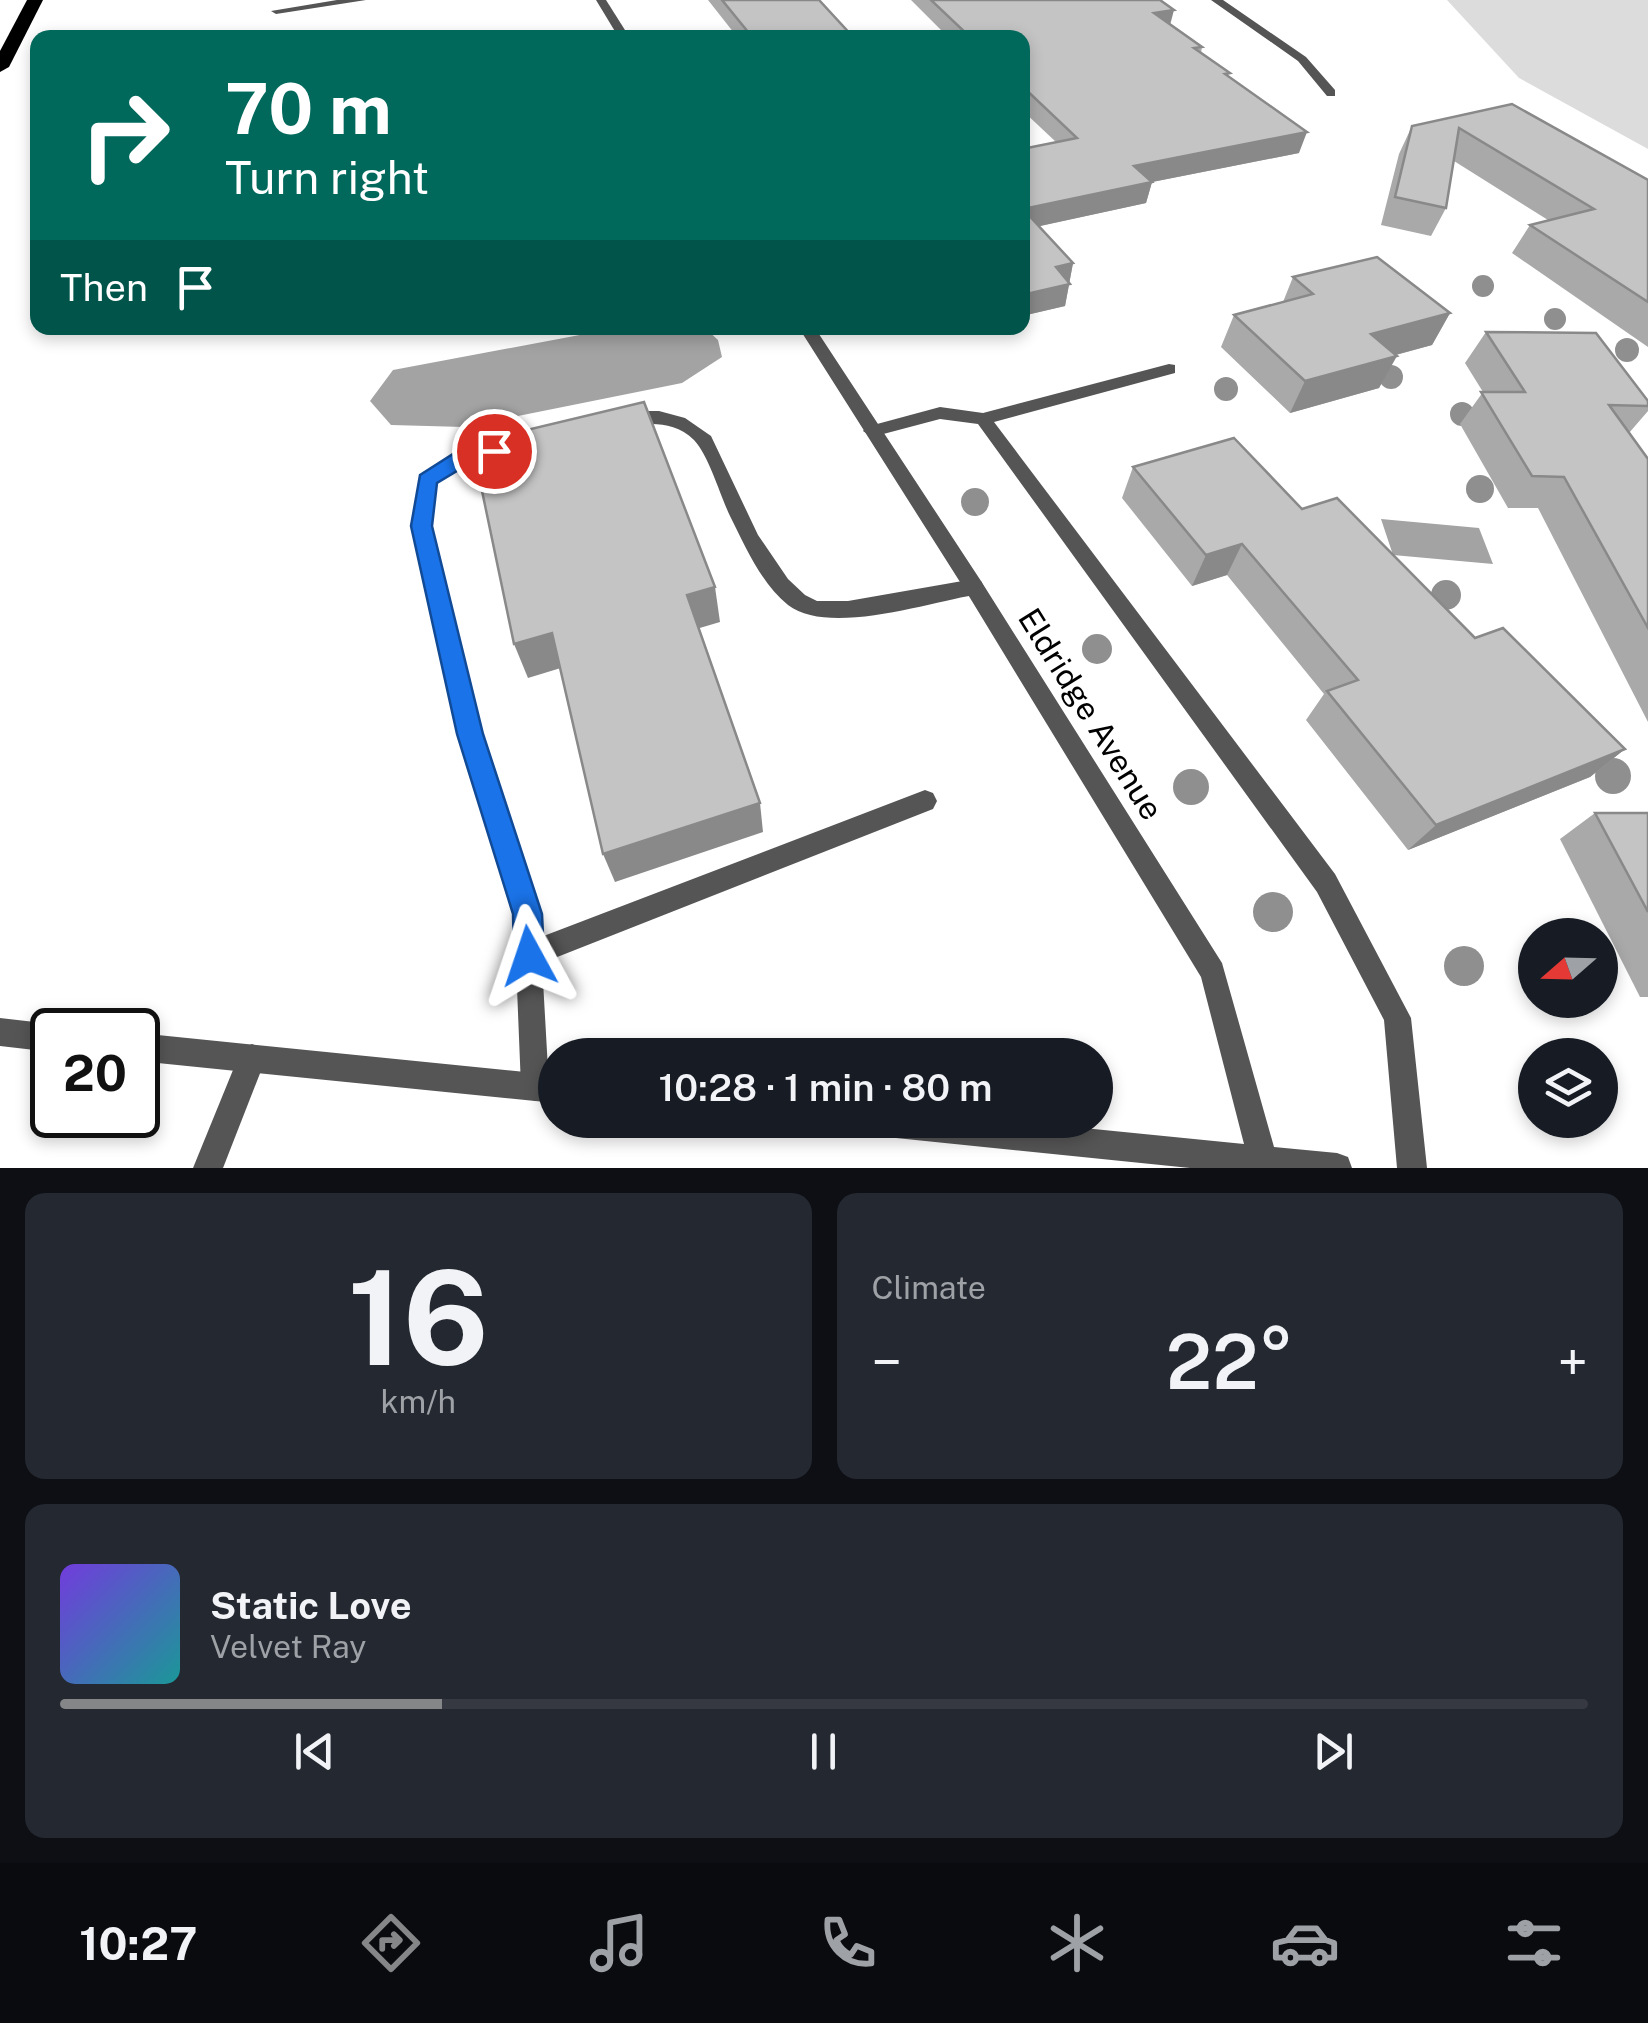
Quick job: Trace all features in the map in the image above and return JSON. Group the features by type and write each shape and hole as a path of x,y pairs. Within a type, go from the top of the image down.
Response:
{"highway":[{"path":"0,67 35,0"}],"street":[{"path":"276,12 361,0"},
{"path":"601,0 620,30"},
{"path":"1216,0 1302,58 1331,93"},
{"name":"Eldridge Avenue","path":"811,335 974,587 1213,972 1263,1160"},
{"path":"872,431 940,413 982,419 1170,369"},
{"path":"612,422 661,417 690,425 705,440 766,566 790,596 814,609 974,587"},
{"path":"982,419 1326,883 1397,1018 1412,1168"},
{"path":"517,445 460,459 427,480 422,526 470,734 528,914 539,1038"},
{"path":"529,956 925,801"},
{"path":"0,1032 30,1035"},
{"path":"160,1048 538,1087"},
{"path":"208,1168 252,1058"},
{"path":"1007,1138 1206,1162 1263,1160 1337,1168"}],"shaded area":[{"path":"1447,0 1648,0 1648,149 1519,78"},
{"path":"580,335 713,335 718,340 722,357 682,383 464,427 391,425 370,401 393,370"},
{"path":"1381,519 1479,528 1493,564 1393,555"}],"building":[{"path":"722,0 819,0 847,30 746,30"},
{"path":"931,0 1160,0 1174,10 1154,13 1202,47 1194,48 1230,73 1225,74 1307,132 1134,166 1152,182 1030,208 1030,147 1077,138 1030,94 1030,30 963,30"},
{"path":"1512,104 1648,180 1648,302 1530,225 1594,209 1459,128 1446,208 1395,197 1412,126"},
{"path":"1030,217 1073,263 1056,267 1070,284 1030,293"},
{"path":"1377,257 1450,313 1371,334 1397,356 1305,381 1234,315 1313,294 1293,277"},
{"path":"1486,332 1596,333 1648,401 1648,406 1609,405 1648,459 1648,628 1564,477 1532,476 1481,392 1525,392"},
{"path":"644,402 715,587 687,595 760,803 603,854 552,633 514,644 472,443"},
{"path":"1234,438 1302,509 1337,498 1475,638 1503,628 1625,749 1436,825 1327,691 1358,680 1242,544 1206,555 1133,467"},
{"path":"1595,813 1648,813 1648,912"}],"route":[{"path":"494,451 460,459 427,480 422,526 470,734 528,914 529,956"}]}
